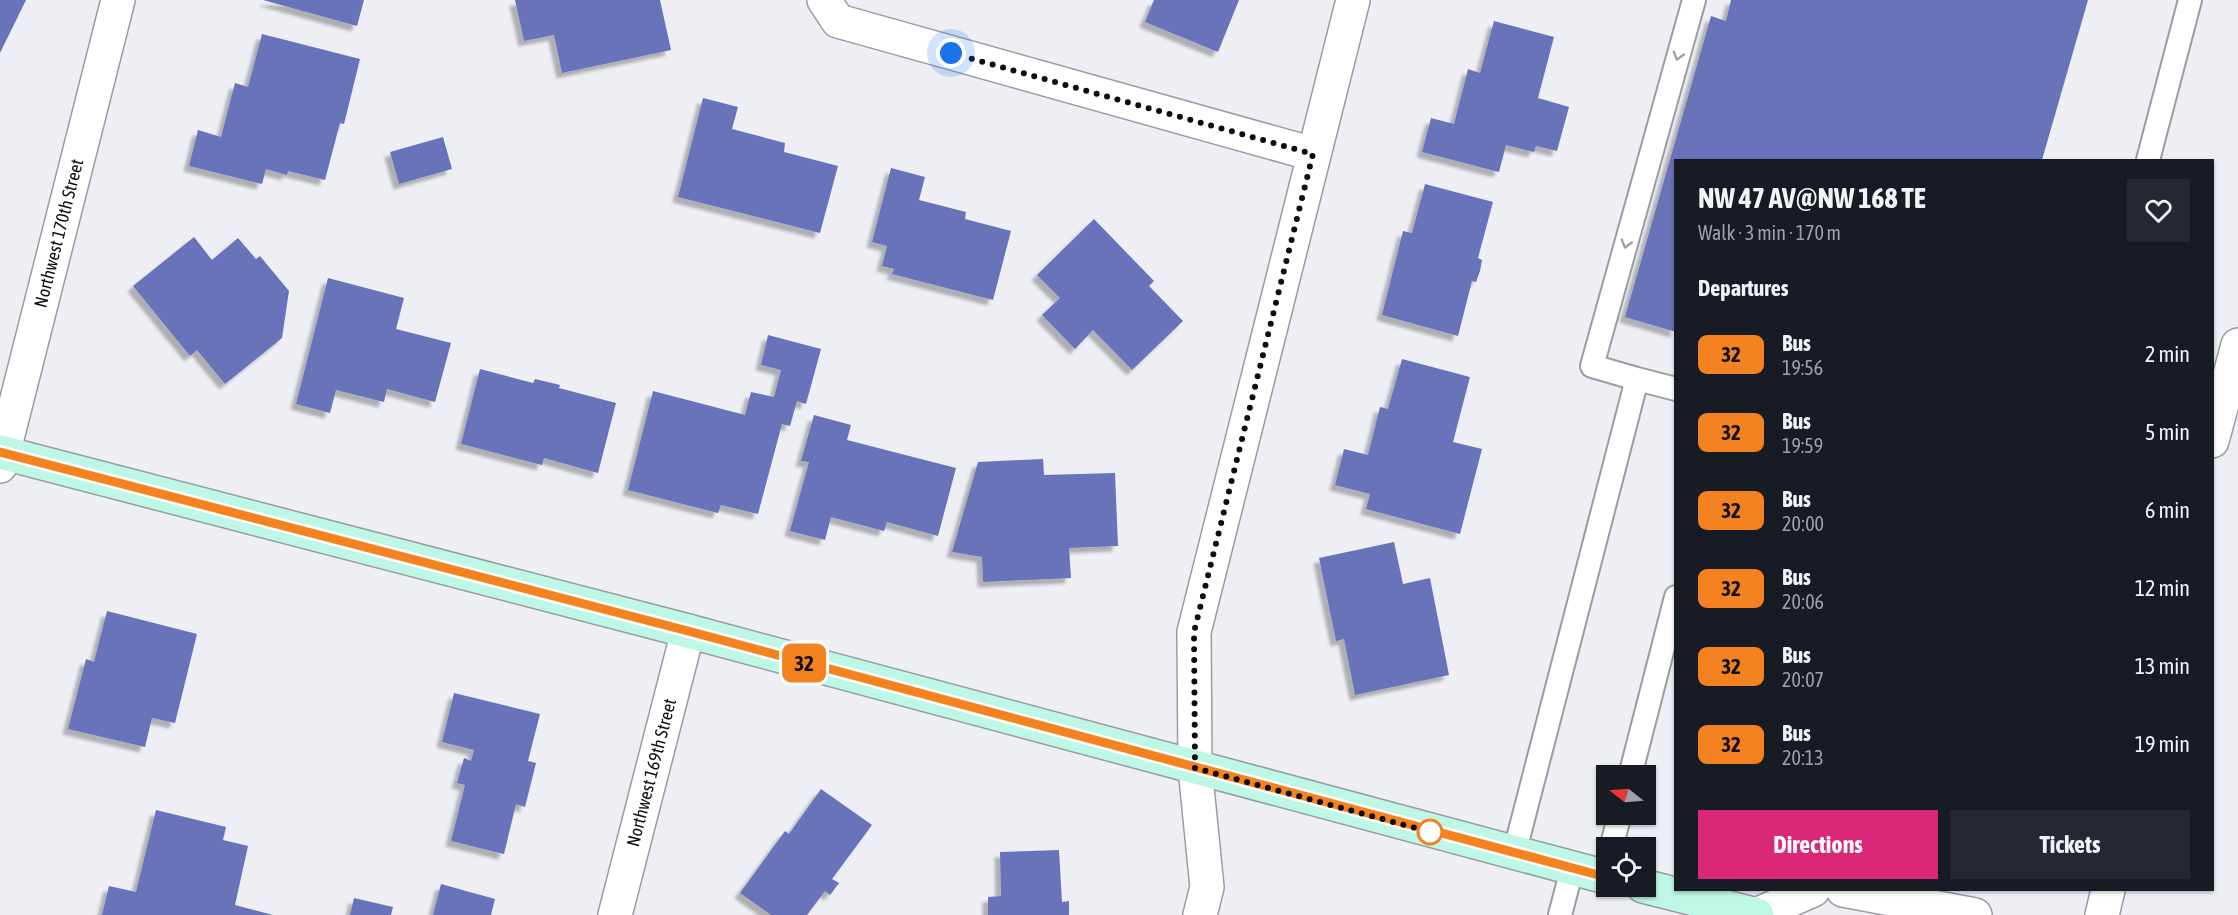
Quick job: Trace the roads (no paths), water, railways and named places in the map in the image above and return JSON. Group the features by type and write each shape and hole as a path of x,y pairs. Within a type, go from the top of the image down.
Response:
{"main road":[{"path":"1,457 688,631 1572,869 1596,868"},
{"path":"1656,889 1757,915"}],"street":[{"name":"Northwest 170th Street","path":"1,457 118,0"},
{"path":"1200,915 1207,887 1195,768 1194,632 1353,0"},
{"path":"831,10 1313,154"},
{"path":"2214,434 2238,345"},
{"name":"Northwest 169th Street","path":"615,915 688,631"},
{"path":"1757,915 1811,891"},
{"path":"1854,891 1946,899 1975,915"},
{"path":"2102,915 2108,891"}],"lane":[{"path":"1674,388 1592,366 1694,0"},
{"path":"2148,159 2190,0"},
{"path":"1514,854 1637,379"},
{"path":"1633,765 1674,605"},
{"path":"1560,915 1572,869"},
{"path":"1757,915 1764,891"}]}
